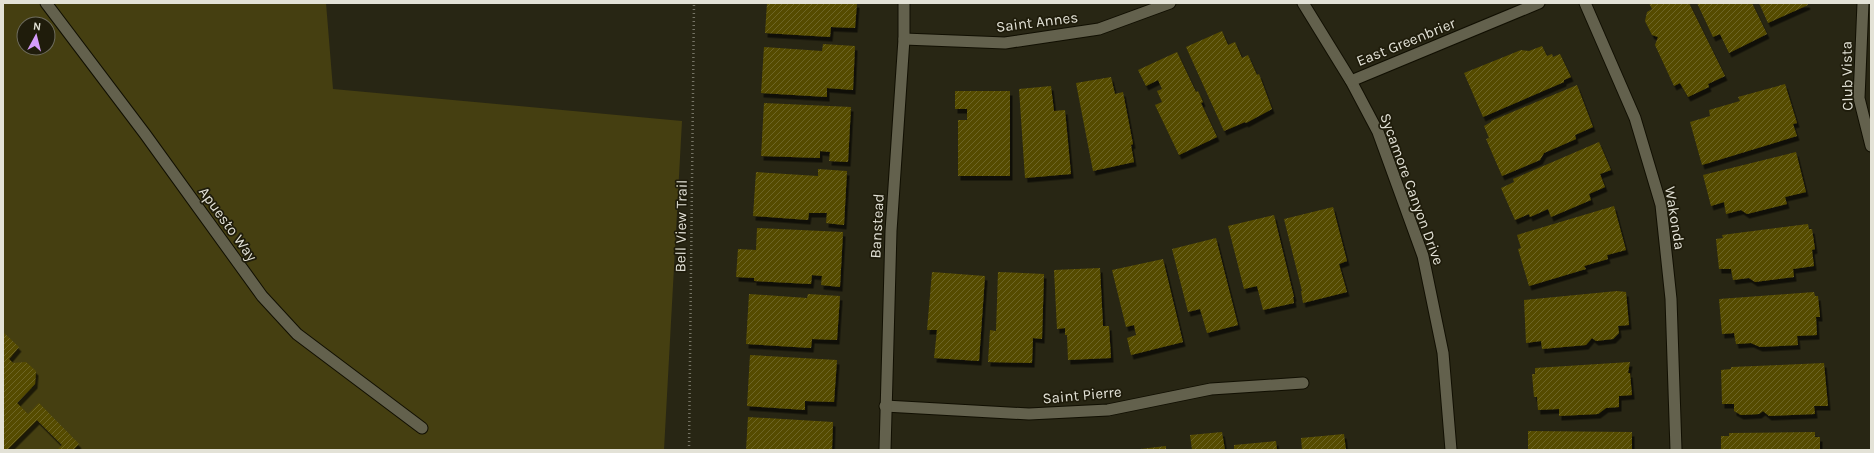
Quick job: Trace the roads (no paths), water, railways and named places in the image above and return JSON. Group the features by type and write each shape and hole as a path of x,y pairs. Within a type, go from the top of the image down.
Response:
{"street":[{"name":"Apuesto Way","path":"46,3 262,296 297,334 422,428"},
{"name":"Banstead","path":"885,450 885,406 891,231 904,39 904,3"},
{"name":"Saint Annes","path":"904,39 1005,43 1099,29 1170,3"},
{"name":"Sycamore Canyon Drive","path":"1303,3 1351,81 1378,132 1424,256 1443,353 1451,450"},
{"name":"East Greenbrier","path":"1351,81 1539,3"},
{"name":"Wakonda","path":"1585,3 1635,118 1661,205 1671,299 1676,450"},
{"name":"Club Vista","path":"1863,3 1859,98 1871,146"},
{"name":"Saint Pierre","path":"885,406 1029,414 1108,410 1211,389 1303,383"}]}
